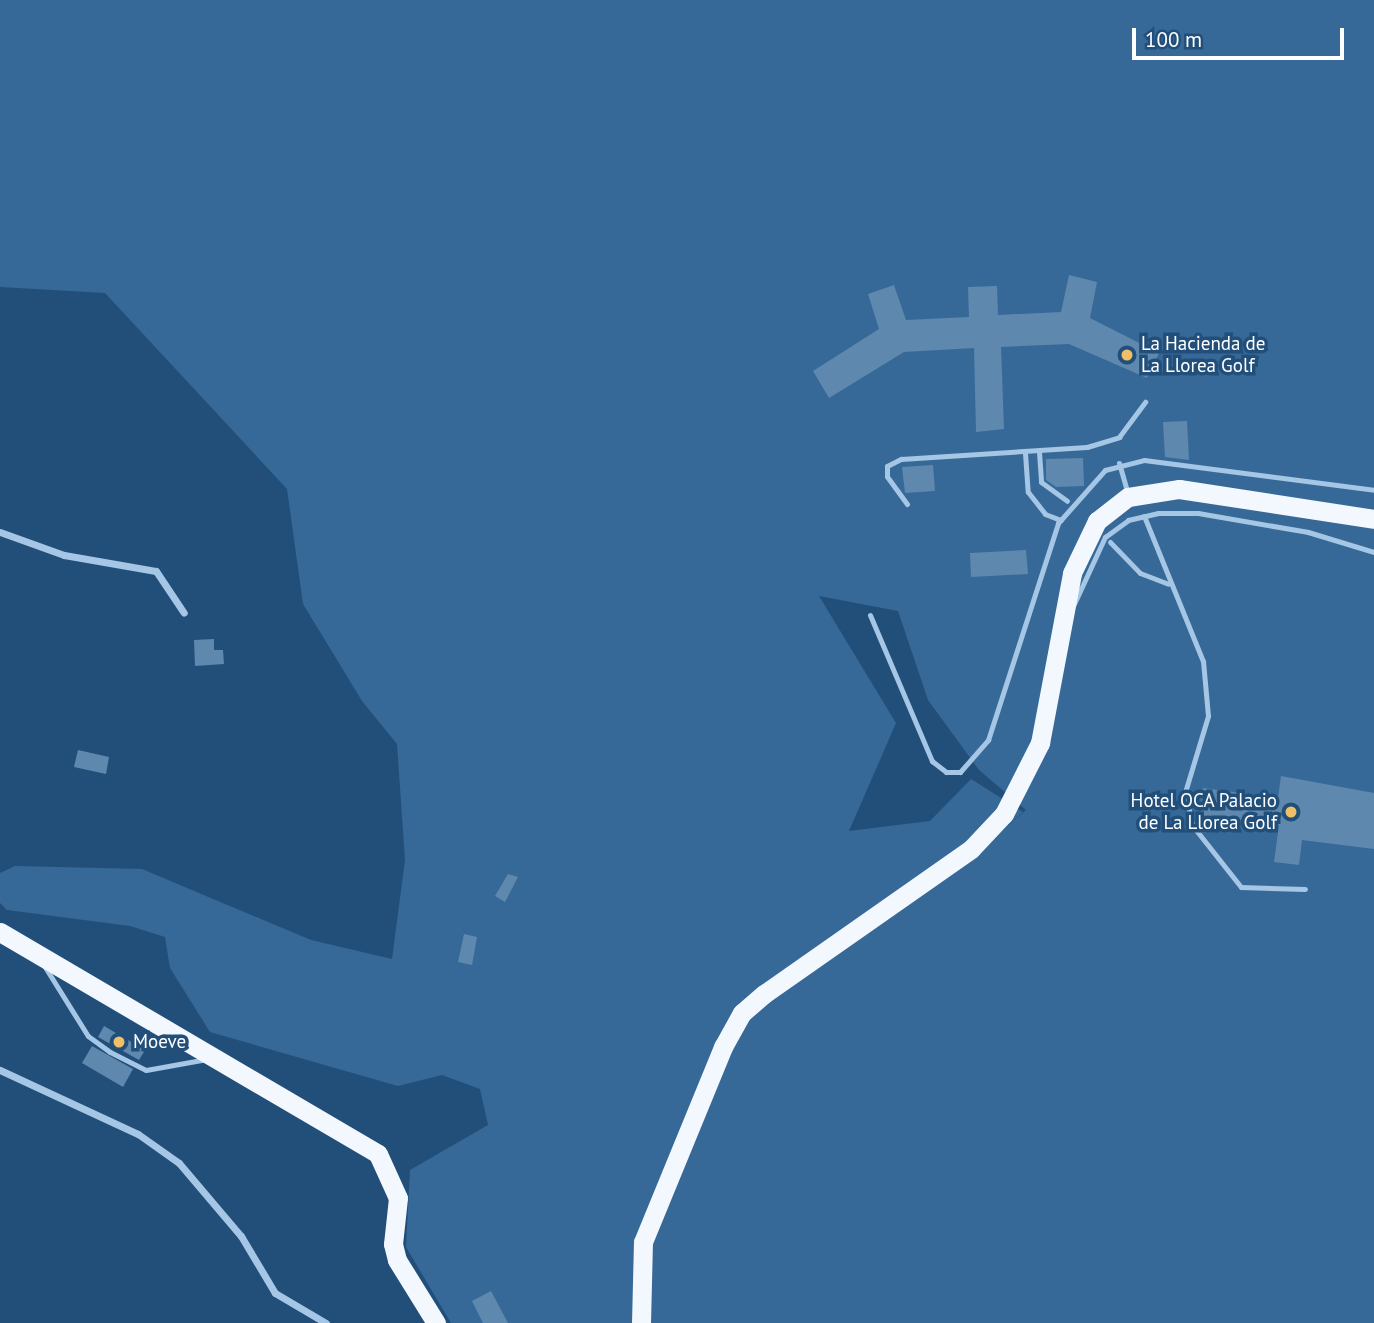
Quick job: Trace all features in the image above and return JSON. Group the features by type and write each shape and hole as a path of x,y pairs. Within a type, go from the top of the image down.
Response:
{"highway":[{"path":"641,1323 643,1242 742,1013 971,849 1004,814 1040,743 1060,628 1079,550 1097,522 1128,497 1179,489 1374,519"},
{"path":"0,932 378,1154 398,1198 393,1244 397,1260 436,1323"}],"street":[{"path":"0,532 64,555 156,571 184,612"},
{"path":"0,1070 138,1134 179,1163 241,1236 275,1293 326,1323"}],"lane":[{"path":"907,504 887,477 887,466 901,459 1039,452 1119,437 1145,402"},
{"path":"1039,452 1041,482 1068,501"},
{"path":"1025,453 1028,492 1045,514 1061,520"},
{"path":"870,615 932,761 946,772 960,772 988,740 1038,575 1061,520 1105,470 1119,463 1144,460 1374,490"},
{"path":"1119,463 1128,497"},
{"path":"1060,628 1105,537 1144,516 1198,513 1308,532 1374,552"},
{"path":"1144,516 1168,584 1187,610 1203,661 1208,716 1185,792 1192,825 1241,887 1306,889"},
{"path":"1110,542 1140,573 1168,584"},
{"path":"36,953 88,1036 110,1052 146,1070 213,1058"}],"shaded area":[{"path":"0,0 1374,0 1374,1323 451,1323 406,1247 410,1170 488,1125 480,1089 442,1075 398,1086 210,1032 170,968 165,937 130,926 7,910 0,903 0,873 15,866 142,869 311,940 392,959 405,860 397,744 362,701 303,604 287,489 105,293 0,287","holes":["819,596 898,611 928,700 979,770 1026,810 994,838 1023,812 971,779 930,821 849,831 896,723"]}],"building":[{"name":"La Hacienda de La Llorea Golf","path":"1069,275 1097,282 1090,318 1159,353 1147,378 1069,344 1001,347 1004,429 976,432 974,348 904,352 829,398 813,371 879,329 868,294 894,285 906,320 969,317 968,287 997,286 998,315 1061,312"},
{"path":"1187,421 1189,460 1165,457 1163,422"},
{"path":"1083,458 1084,486 1056,487 1046,480 1046,459"},
{"path":"933,465 935,491 905,493 902,467"},
{"path":"1026,550 1028,574 971,577 970,553"},
{"path":"214,639 214,650 223,650 224,664 195,666 194,640"},
{"path":"78,750 109,757 106,774 74,767"},
{"path":"1281,776 1374,793 1374,849 1302,840 1299,865 1274,862 1279,825 1200,815 1203,788 1278,798"},
{"path":"508,874 518,877 505,902 495,896"},
{"path":"464,934 477,937 472,965 458,962"},
{"path":"104,1026 145,1050 139,1060 98,1037"},
{"path":"92,1046 133,1069 123,1087 82,1063"},
{"path":"491,1291 508,1323 483,1323 472,1301"}],"place":[{"name":"La Hacienda de La Llorea Golf","path":"1127,355"},
{"name":"Hotel OCA Palacio de La Llorea Golf","path":"1291,812"},
{"name":"Moeve","path":"119,1042"}]}
